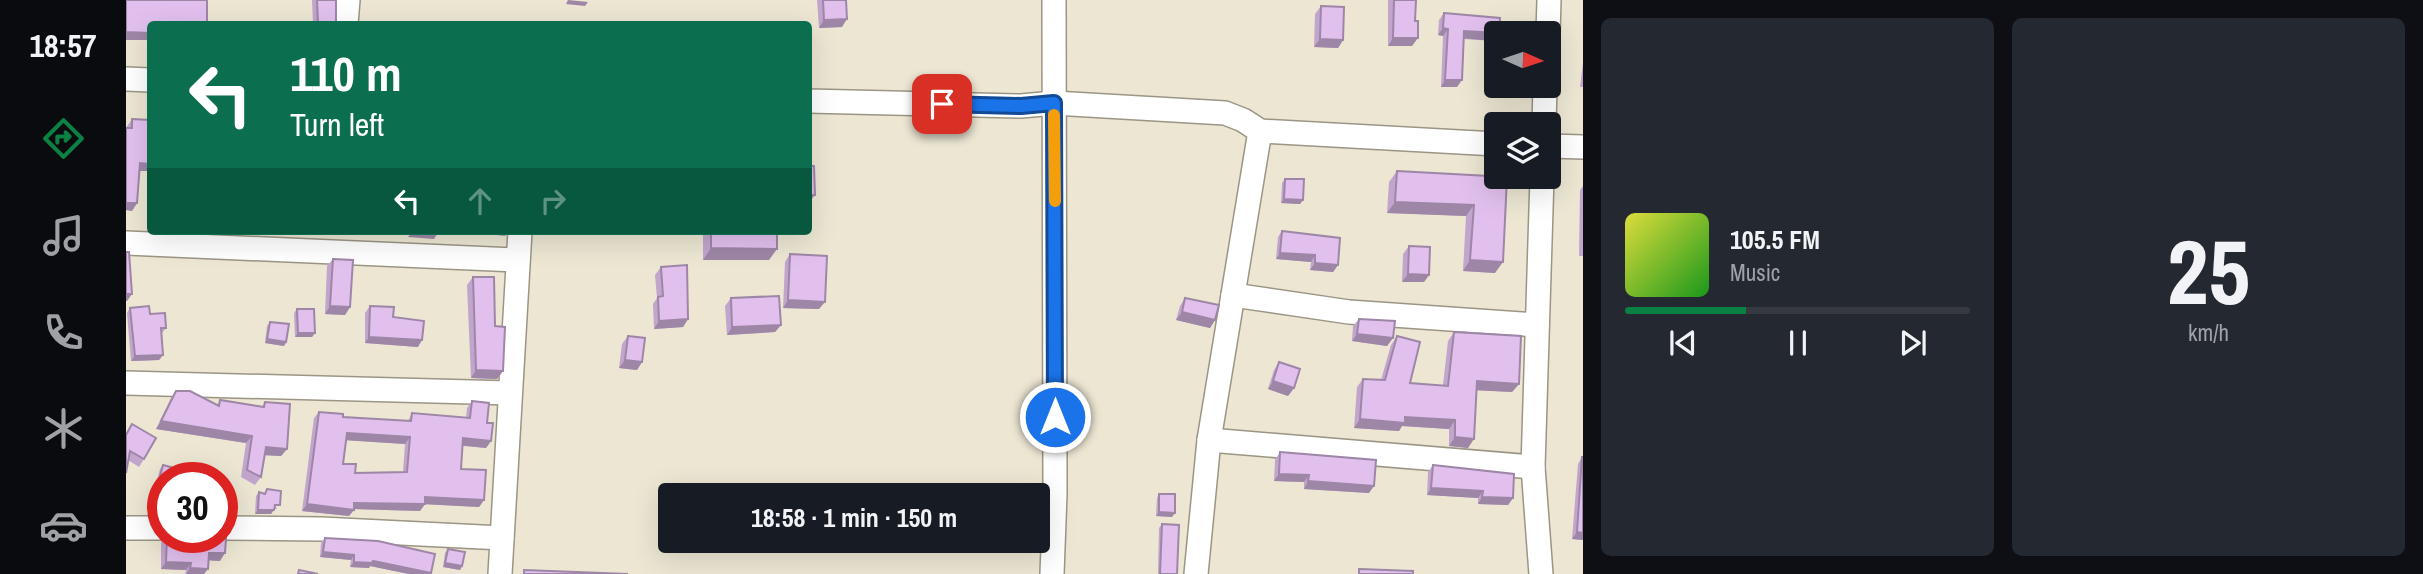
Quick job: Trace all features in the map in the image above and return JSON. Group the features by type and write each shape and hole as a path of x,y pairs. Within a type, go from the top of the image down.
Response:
{"street":[{"path":"346,21 348,0"},
{"path":"1052,574 1054,0"},
{"path":"1548,21 1549,0"},
{"path":"126,79 147,80"},
{"path":"812,101 1021,106 1054,103 1225,113 1243,120 1259,131 1484,143"},
{"path":"1196,574 1209,440 1259,131"},
{"path":"1561,146 1583,147"},
{"path":"1541,574 1533,467 1542,189"},
{"path":"499,574 520,235"},
{"path":"126,243 518,260"},
{"path":"1233,295 1349,312 1537,325"},
{"path":"126,383 510,393"},
{"path":"1209,440 1533,467"},
{"path":"126,528 147,528"},
{"path":"238,528 321,529 502,538"}],"building":[{"path":"126,0 207,0 207,21 147,21 147,33 126,32"},
{"path":"317,0 336,0 336,21 318,21"},
{"path":"823,0 846,0 847,19 824,20"},
{"path":"1394,0 1416,0 1415,21 1418,21 1418,38 1393,38"},
{"path":"1321,6 1344,7 1343,40 1320,39"},
{"path":"1444,13 1500,18 1500,21 1484,21 1484,32 1464,31 1462,80 1445,80 1448,29 1443,28"},
{"path":"132,119 147,120 147,164 140,163 137,203 126,203 126,128 132,128"},
{"path":"812,166 814,166 815,195 812,195"},
{"path":"1397,171 1484,176 1484,189 1506,189 1503,262 1470,260 1474,205 1395,202"},
{"path":"1285,179 1304,179 1303,200 1284,199"},
{"path":"1282,231 1340,238 1338,265 1315,263 1315,255 1280,253"},
{"path":"711,235 777,235 777,249 711,248"},
{"path":"1409,246 1430,247 1429,275 1408,274"},
{"path":"126,252 129,252 132,294 126,294"},
{"path":"790,254 827,256 825,302 788,300"},
{"path":"333,259 353,260 350,307 330,306"},
{"path":"687,265 688,319 659,321 658,297 663,296 661,267"},
{"path":"473,277 494,277 495,326 505,327 503,371 476,370"},
{"path":"779,296 781,325 732,327 731,298"},
{"path":"1185,298 1219,305 1215,320 1182,312"},
{"path":"149,306 150,314 165,313 166,328 161,328 163,355 135,356 130,308"},
{"path":"370,306 394,307 393,317 424,321 422,340 369,337"},
{"path":"297,309 314,309 315,333 298,333"},
{"path":"1359,319 1395,321 1393,338 1357,334"},
{"path":"270,322 289,324 286,342 267,339"},
{"path":"1454,332 1521,336 1519,384 1477,381 1474,439 1455,437 1455,420 1405,417 1405,423 1360,419 1363,379 1385,380 1397,336 1420,342 1410,383 1448,386"},
{"path":"628,336 645,338 642,362 625,360"},
{"path":"1279,362 1300,369 1294,388 1273,381"},
{"path":"176,391 190,391 219,406 220,400 264,407 265,402 290,404 287,449 266,447 261,477 247,470 252,436 161,421"},
{"path":"472,401 489,403 487,423 493,423 491,441 463,438 461,469 486,470 484,500 425,497 425,504 354,503 354,510 307,504 319,412 343,414 343,417 411,421 412,413 470,418","holes":["347,433 410,437 407,472 355,473 356,464 343,464"]},
{"path":"132,424 156,438 144,459 130,451 126,473 126,435"},
{"path":"1280,452 1376,460 1374,486 1308,481 1309,475 1279,474"},
{"path":"1583,457 1583,533 1577,532"},
{"path":"1433,465 1514,474 1513,498 1482,497 1483,491 1431,488"},
{"path":"267,489 281,491 280,505 275,505 274,510 258,510 259,492 265,494"},
{"path":"1159,494 1175,494 1175,513 1159,512"},
{"path":"1162,524 1179,525 1177,574 1160,574"},
{"path":"325,538 378,541 435,554 431,573 373,561 354,562 354,555 323,552"},
{"path":"448,549 465,552 462,566 445,563"},
{"path":"166,553 209,553 208,569 190,568 191,563 166,562"},
{"path":"1359,569 1413,571 1413,574 1359,574"},
{"path":"299,570 318,574 298,574"},
{"path":"524,570 628,574 524,574"}],"slow traffic":[{"path":"1054,115 1055,201"}],"route":[{"path":"942,104 1021,106 1054,103 1055,417"}]}
